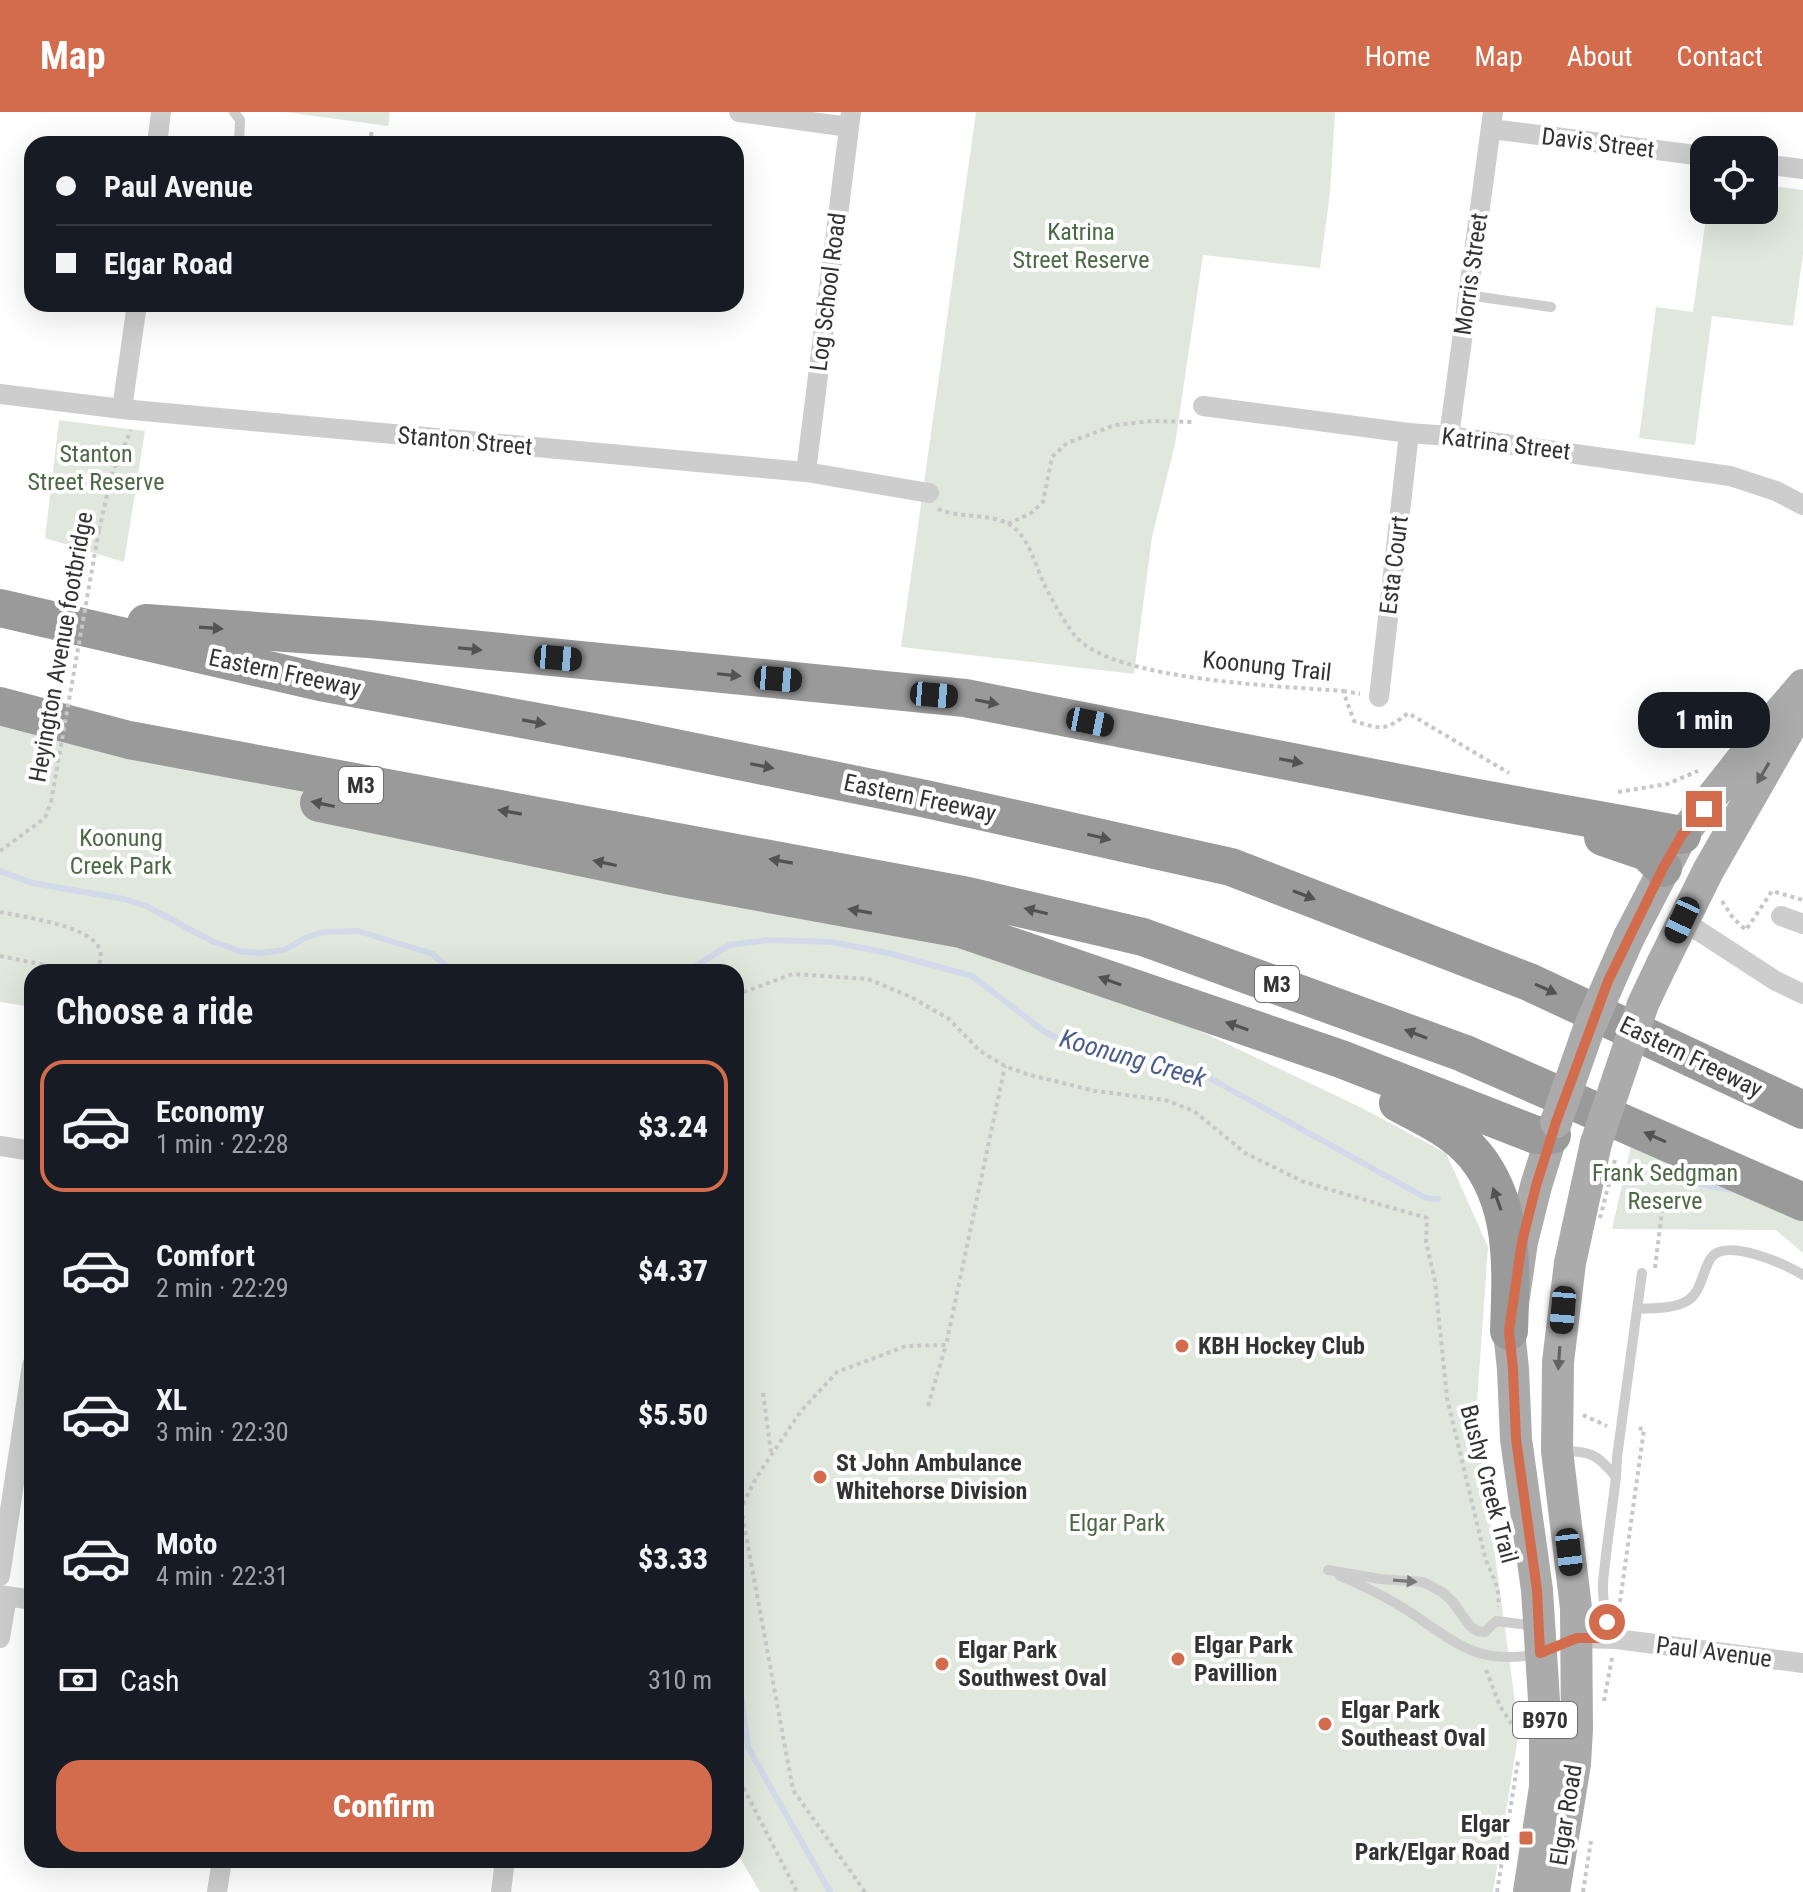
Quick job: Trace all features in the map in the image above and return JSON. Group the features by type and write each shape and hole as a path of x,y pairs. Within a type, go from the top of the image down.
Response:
{"highway":[{"path":"11,611 369,639 965,698 1682,835"},
{"name":"Eastern Freeway","path":"11,611 320,682 631,739 926,799 1231,867 1529,982 1803,1110"},
{"name":"M3","path":"0,706 129,740 968,896 1143,937 1463,1053 1803,1202"},
{"path":"0,723 267,792 666,875 961,929 1341,1059 1536,1135 1569,1132"},
{"path":"1466,796 1634,847 1652,855 1663,868"},
{"path":"1292,1044 1438,1124 1474,1153 1496,1193 1508,1235 1511,1257 1509,1331"}],"main road":[{"name":"Elgar Road","path":"1554,1892 1601,1634 1576,1608 1557,1451 1556,1414 1563,1310 1578,1219 1569,1132 1589,1028 1629,937 1682,835 1803,685"},
{"name":"Elgar Road","path":"1529,1892 1545,1787 1545,1716 1535,1566 1516,1439 1509,1331 1522,1242 1536,1186 1569,1132 1615,1084 1643,1004 1682,920 1803,705"},
{"path":"1663,868 1682,920"},
{"name":"Elgar Road","path":"1535,1566 1543,1527 1539,1489 1541,1467 1557,1451"},
{"path":"1539,1640 1601,1634"}],"street":[{"path":"158,136 161,112"},
{"path":"739,112 850,120"},
{"name":"Log School Road","path":"806,472 850,120"},
{"name":"Davis Street","path":"1492,121 1690,154"},
{"name":"Morris Street","path":"1449,436 1492,121"},
{"path":"1778,166 1803,169"},
{"path":"122,409 136,312"},
{"name":"Stanton Street","path":"0,394 122,409 806,472 929,493"},
{"name":"Katrina Street","path":"1203,406 1449,436 1730,476 1776,491 1803,505"},
{"name":"Esta Court","path":"1379,697 1409,433"},
{"path":"1781,916 1803,924"},
{"path":"1682,920 1776,981 1803,994"},
{"path":"0,1146 24,1150"},
{"path":"0,1576 24,1418"},
{"path":"0,1638 4,1596 24,1599"},
{"name":"Paul Avenue","path":"1601,1634 1803,1663"},
{"path":"217,1892 221,1868"},
{"path":"501,1892 504,1868"}],"lane":[{"path":"234,112 240,120 239,136"},
{"path":"1467,295 1551,307"},
{"path":"1638,1309 1686,1302 1699,1286 1710,1259 1724,1249 1736,1249 1779,1263 1803,1275"},
{"path":"1601,1634 1603,1581 1617,1457 1642,1273"},
{"path":"1557,1451 1587,1451 1605,1463 1616,1477"},
{"path":"1328,1570 1380,1579 1423,1582 1442,1592 1477,1631 1485,1632 1496,1621 1539,1640 1513,1657 1473,1652 1444,1637 1398,1605 1328,1570"}],"path":[{"path":"371,136 372,129"},
{"path":"929,493 938,509 947,513 992,518 1008,524 1031,513 1043,502 1052,457 1067,443 1115,425 1152,421 1191,423 1197,419 1203,406"},
{"name":"Heyington Avenue footbridge","path":"0,851 45,818 51,802 99,530 112,474 131,430"},
{"name":"Koonung Trail","path":"1008,524 1032,552 1045,586 1078,639 1116,662 1160,673 1343,691 1354,721 1381,729 1395,724 1408,713 1516,778"},
{"path":"1609,794 1667,784 1709,767"},
{"path":"0,912 90,936 98,946 101,956 99,964"},
{"path":"0,956 40,964"},
{"path":"744,992 793,974 868,979 911,997 949,1019 980,1051 1005,1066 946,1345 928,1406"},
{"name":"Bushy Creek Trail","path":"1005,1066 1095,1091 1165,1100 1194,1111 1245,1153 1304,1182 1427,1218 1426,1242 1435,1281 1447,1398 1485,1557 1499,1591 1496,1621"},
{"path":"1640,1295 1652,1293 1663,1203"},
{"path":"744,1502 756,1478 801,1411 837,1372 906,1346 946,1345"},
{"path":"763,1393 772,1455"},
{"path":"744,1524 793,1790 865,1892"},
{"path":"1601,1634 1604,1705"},
{"path":"1490,1655 1486,1670 1500,1706 1521,1739"},
{"path":"1497,1892 1519,1754"},
{"path":"744,1789 797,1892"}],"green space":[{"path":"285,112 390,112 388,126"},
{"name":"Katrina Street Reserve","path":"976,112 1335,112 1330,193 1320,268 1203,255 1175,444 1152,537 1134,674 901,647"},
{"path":"1778,187 1803,190 1803,254 1793,326 1712,316 1695,445 1639,438 1656,307 1693,312 1705,224 1778,224"},
{"name":"Stanton Street Reserve","path":"59,420 145,431 124,562 45,538"},
{"name":"Elgar Park","path":"0,704 842,900 1118,992 1360,1107 1446,1153 1488,1247 1476,1416 1519,1731 1493,1892 760,1892 744,1865 744,964 24,964 24,1006 0,1002"},
{"name":"Frank Sedgman Reserve","path":"1635,1128 1803,1202 1803,1253 1776,1230 1612,1229"}],"waterway":[{"name":"Koonung Creek","path":"0,871 32,883 124,899 146,906 212,941 239,951 260,953 284,950 323,932 358,931 433,954 444,964"},
{"name":"Koonung Creek","path":"699,964 729,945 768,940 831,942 888,953 972,976 1045,1032 1078,1049 1166,1063 1206,1076 1426,1198 1438,1199"},
{"name":"Koonung Creek","path":"1666,1177 1731,1190"},
{"path":"744,1717 748,1747 830,1892"}],"place":[{"name":"KBH Hockey Club","path":"1182,1346"},
{"name":"St John Ambulance Whitehorse Division","path":"820,1477"},
{"name":"Elgar Park Pavillion","path":"1178,1659"},
{"name":"Elgar Park Southwest Oval","path":"942,1664"},
{"name":"Elgar Park Southeast Oval","path":"1325,1724"},
{"name":"Elgar Park/Elgar Road","path":"1526,1838"}],"route":[{"path":"1607,1622 1602,1638 1577,1638 1540,1653 1535,1566 1516,1439 1509,1331 1522,1242 1536,1186 1589,1028 1618,959 1663,868 1682,835 1704,809"}],"park label":[{"name":"Koonung Creek Park","path":"121,852"}]}
